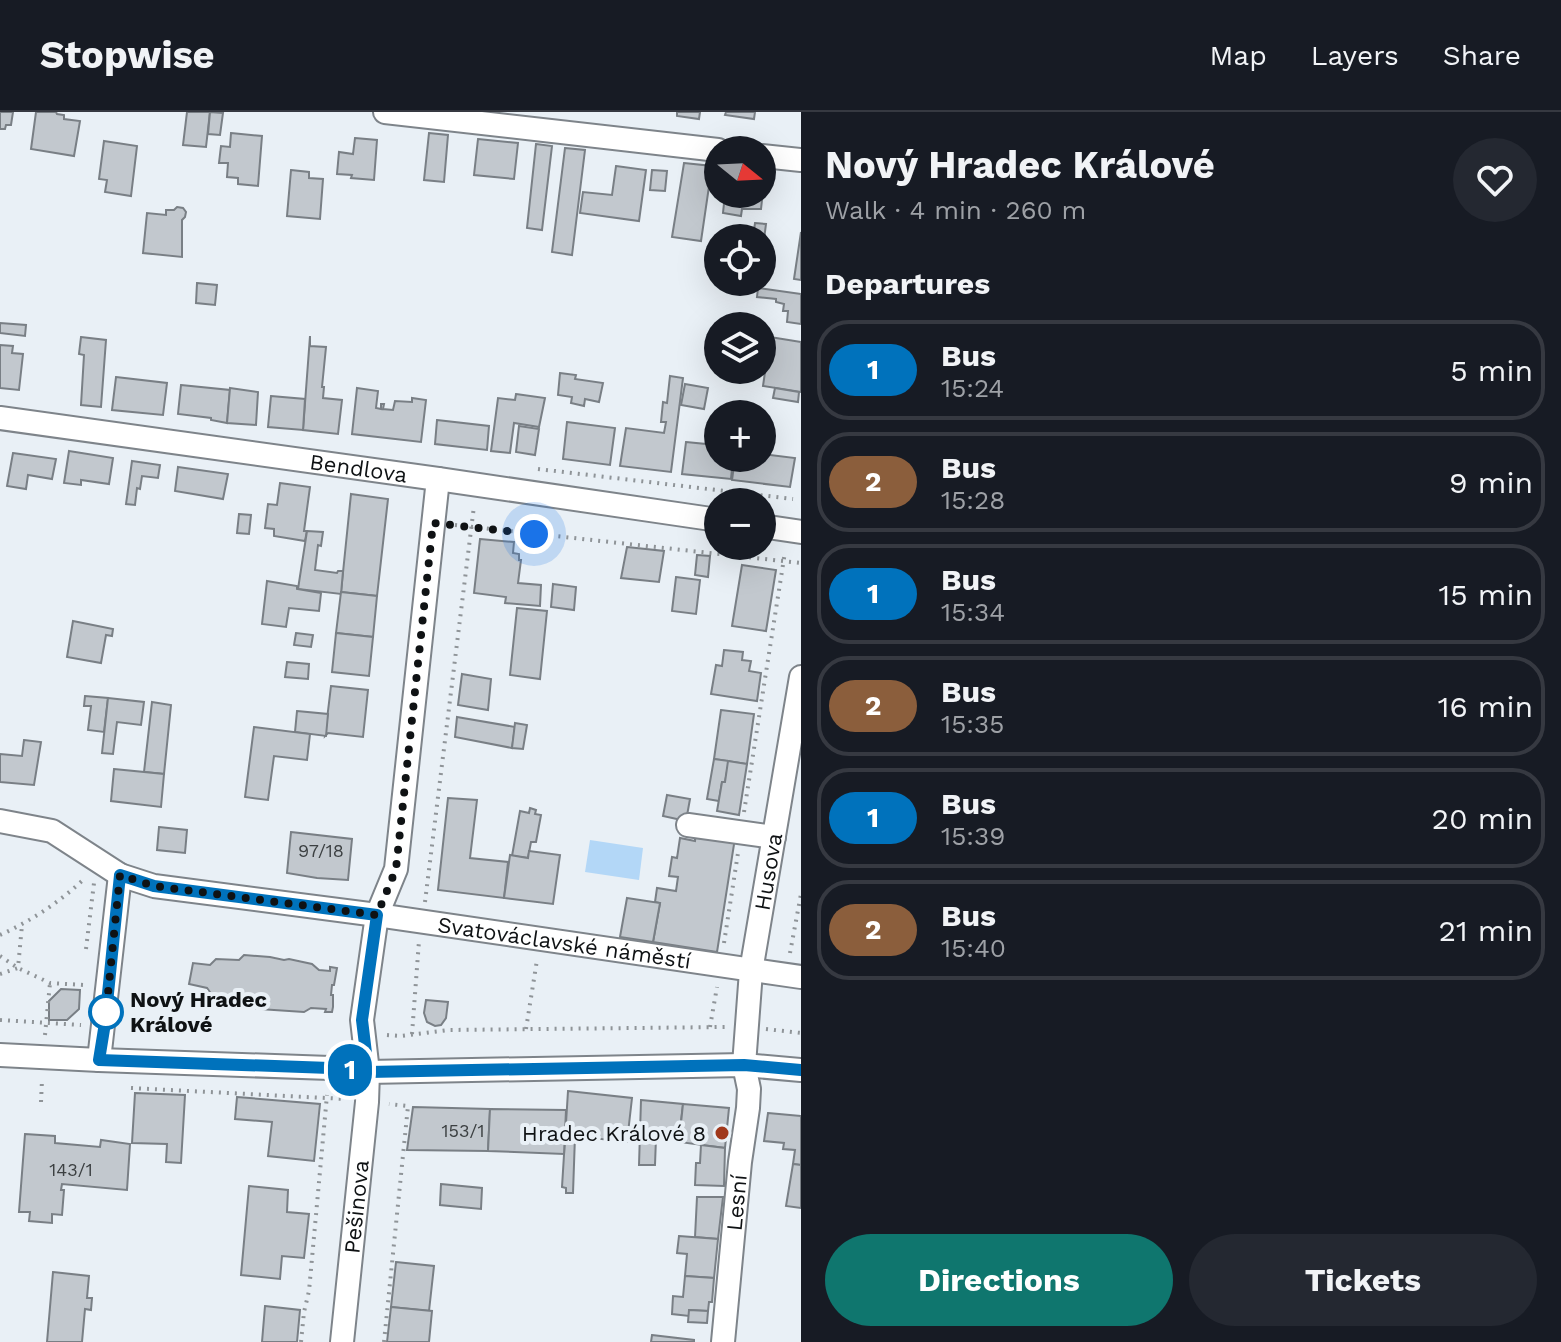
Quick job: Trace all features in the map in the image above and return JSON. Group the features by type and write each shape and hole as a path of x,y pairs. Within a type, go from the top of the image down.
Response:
{"street":[{"path":"385,112 704,148"},
{"path":"776,157 801,160"},
{"name":"Bendlova","path":"0,418 704,518"},
{"path":"368,1072 362,1020 377,915 396,869 438,479"},
{"name":"Husova","path":"744,1065 752,966 801,677"},
{"name":"Svatováclavské náměstí","path":"0,821 52,831 105,869 154,886 377,915 422,915 540,939 720,966 797,971"},
{"path":"688,825 774,837"},
{"path":"99,1060 105,1023 105,869"},
{"path":"0,1055 368,1072 744,1065 801,1070"},
{"name":"Lesní","path":"723,1342 748,1108 749,1089 744,1065"},
{"name":"Pešinova","path":"342,1342 368,1072"}],"path":[{"path":"412,1034 422,915 477,484"},
{"path":"433,523 801,563"},
{"path":"710,1027 784,562 795,531"},
{"path":"0,935 22,925 105,869"},
{"path":"86,958 105,869"},
{"path":"797,971 801,894"},
{"path":"18,968 22,925"},
{"path":"526,1029 540,939"},
{"path":"0,956 50,983 91,986"},
{"path":"0,974 18,968"},
{"path":"46,1023 50,983"},
{"path":"0,1020 82,1025 85,1018"},
{"path":"364,1034 400,1036 449,1030 710,1027 747,1027 801,1033"},
{"path":"301,1342 309,1291 330,1068"},
{"path":"131,1088 321,1097"},
{"path":"384,1342 408,1106"}],"shaded area":[{"path":"590,840 643,848 639,880 585,872"}],"building":[{"path":"0,112 13,112 11,125 6,125 5,129 0,129"},
{"path":"36,112 56,112 64,115 64,119 80,121 74,156 31,149"},
{"path":"187,112 210,112 206,147 183,145"},
{"path":"210,112 223,113 220,135 208,134"},
{"path":"677,112 700,112 699,119 677,116"},
{"path":"726,112 755,112 754,119 725,115"},
{"path":"231,133 262,136 258,186 238,184 238,178 227,177 228,163 219,163 221,146 230,147"},
{"path":"429,133 448,135 444,182 424,180"},
{"path":"355,138 377,140 374,180 337,174 339,152 353,154"},
{"path":"478,139 518,143 514,179 474,175"},
{"path":"104,141 137,146 131,196 105,192 107,180 99,179"},
{"path":"536,144 552,146 542,230 527,228"},
{"path":"565,148 585,150 572,255 552,252"},
{"path":"684,163 704,165 706,208 701,241 672,237"},
{"path":"616,166 646,170 639,221 580,213 583,192 612,195"},
{"path":"291,170 309,172 309,178 323,179 320,219 287,216"},
{"path":"652,170 667,171 665,191 650,190"},
{"path":"177,207 186,212 182,220 182,257 143,253 147,213 166,215 166,210"},
{"path":"724,208 761,208 742,209 741,216 723,213"},
{"path":"801,232 801,280 794,279"},
{"path":"197,283 217,285 215,305 196,303"},
{"path":"776,291 801,294 801,324 787,322 788,311 783,311 784,304 776,302 776,299 757,297 776,296"},
{"path":"0,323 26,325 25,336 0,333"},
{"path":"310,336 310,346 326,347 323,398 342,400 338,434 303,430"},
{"path":"81,337 106,340 101,407 81,405 84,355 79,354"},
{"path":"776,338 801,342 801,392 763,386 776,384"},
{"path":"0,345 13,346 12,353 23,354 19,390 0,388"},
{"path":"560,373 576,375 575,379 603,383 599,402 585,399 584,406 571,403 572,397 558,395"},
{"path":"670,376 683,378 671,472 620,466 626,428 664,433 666,422 661,422 663,402 667,403"},
{"path":"116,377 167,383 163,415 112,410"},
{"path":"685,384 708,388 704,409 681,405"},
{"path":"181,385 230,390 227,423 178,414"},
{"path":"230,388 258,392 256,425 227,423"},
{"path":"357,388 378,391 376,408 381,409 381,404 384,404 383,409 393,410 395,401 412,402 412,398 426,400 421,442 352,434"},
{"path":"775,388 799,392 798,402 773,398"},
{"path":"516,394 545,398 539,427 514,423 510,453 491,451 498,398 515,400"},
{"path":"271,396 305,399 303,430 268,427"},
{"path":"437,420 489,426 487,450 435,444"},
{"path":"567,422 615,428 610,465 563,459"},
{"path":"519,426 539,429 535,455 516,452"},
{"path":"686,442 704,444 704,472 732,472 731,479 682,474"},
{"path":"69,451 113,458 109,484 81,480 81,485 64,483"},
{"path":"13,453 56,459 52,479 28,475 26,489 7,486"},
{"path":"776,456 795,458 790,487 732,480 733,472 776,472"},
{"path":"132,461 160,465 158,478 142,476 135,505 126,504"},
{"path":"178,467 228,474 223,499 175,491"},
{"path":"280,483 310,487 305,541 274,536 274,529 265,528 268,504 277,505"},
{"path":"351,494 388,499 377,596 341,592"},
{"path":"239,514 251,515 249,534 237,533"},
{"path":"307,531 323,532 315,570 343,571 341,594 298,589"},
{"path":"480,539 514,542 513,553 519,554 521,560 518,583 541,585 540,606 505,603 506,597 474,593"},
{"path":"627,547 664,551 659,582 621,578"},
{"path":"697,555 704,556 704,560 710,560 708,577 695,575"},
{"path":"742,565 776,570 766,631 732,626"},
{"path":"676,577 700,580 696,614 672,611"},
{"path":"267,581 321,593 319,611 289,608 286,627 262,624"},
{"path":"553,584 576,587 574,610 551,607"},
{"path":"341,592 377,596 373,637 336,633"},
{"path":"517,608 547,611 540,679 510,675"},
{"path":"73,621 113,629 112,636 106,635 101,663 67,657"},
{"path":"296,633 313,635 311,647 294,645"},
{"path":"336,633 373,637 369,676 332,672"},
{"path":"724,650 743,652 742,660 751,661 749,671 761,673 757,701 711,694 716,665 722,666"},
{"path":"287,662 309,664 308,679 285,677"},
{"path":"462,674 491,679 488,710 458,705"},
{"path":"331,686 368,690 363,737 328,733 325,736"},
{"path":"85,696 108,698 104,732 88,730 91,706 84,706"},
{"path":"108,698 144,702 141,725 117,722 113,754 102,753"},
{"path":"152,702 171,705 164,774 144,772"},
{"path":"721,710 754,714 747,764 714,759"},
{"path":"297,711 328,714 326,736 295,732"},
{"path":"457,717 515,727 512,748 455,737"},
{"path":"515,723 527,725 523,749 512,748"},
{"path":"254,727 310,734 307,760 274,756 268,800 245,797"},
{"path":"24,740 41,742 34,785 0,782 0,754 22,756"},
{"path":"714,759 729,761 719,801 707,799"},
{"path":"728,761 747,764 739,815 717,811"},
{"path":"114,769 164,774 161,807 111,801"},
{"path":"667,795 690,799 686,821 663,816"},
{"path":"448,798 477,800 470,858 508,862 504,898 438,890"},
{"path":"530,808 541,815 536,842 531,842 528,858 512,856 520,811 529,813"},
{"path":"159,827 187,830 185,853 157,850"},
{"path":"291,832 352,839 348,880 287,873"},
{"path":"696,832 735,838 717,952 653,942 660,903 655,902 657,888 676,891 678,877 669,876 672,857 677,858 680,838 695,841"},
{"path":"529,851 560,855 553,904 504,898 510,855 528,858"},
{"path":"627,898 660,903 653,942 620,937"},
{"path":"244,955 289,959 312,964 319,970 337,968 332,985 332,1012 311,1008 304,1012 259,1009 237,1004 231,998 212,995 207,988 189,984 193,963 210,965 216,959 239,960"},
{"path":"61,989 80,990 79,1009 67,1020 49,1020 49,1001"},
{"path":"426,1000 448,1002 446,1018 441,1025 427,1022 424,1013"},
{"path":"568,1091 632,1098 627,1142 575,1136 573,1193 566,1193 566,1188 562,1187"},
{"path":"135,1093 185,1095 181,1163 166,1162 167,1144 132,1143"},
{"path":"237,1097 320,1104 314,1161 268,1156 272,1122 235,1119"},
{"path":"641,1100 683,1104 679,1138 656,1138 655,1165 639,1165"},
{"path":"683,1104 729,1108 725,1148 679,1142"},
{"path":"413,1107 490,1109 488,1151 407,1150"},
{"path":"490,1109 566,1110 564,1154 488,1151"},
{"path":"768,1113 801,1116 801,1165 793,1164 795,1150 783,1149 784,1143 764,1141"},
{"path":"25,1134 55,1136 55,1143 100,1147 101,1140 130,1144 127,1190 62,1184 62,1215 52,1214 52,1223 29,1221 30,1212 19,1212"},
{"path":"701,1145 725,1148 724,1186 695,1185"},
{"path":"793,1164 801,1165 801,1208 786,1206"},
{"path":"441,1184 482,1188 481,1209 440,1205"},
{"path":"249,1186 288,1190 287,1212 309,1214 304,1258 282,1256 280,1279 241,1275"},
{"path":"697,1197 723,1197 718,1239 695,1237"},
{"path":"679,1236 718,1239 714,1278 685,1276 687,1254 677,1253"},
{"path":"396,1262 434,1266 429,1311 391,1307"},
{"path":"53,1272 89,1276 87,1298 92,1298 91,1310 85,1309 82,1342 47,1342"},
{"path":"685,1276 714,1278 708,1311 689,1310 689,1316 672,1314 673,1296 683,1297"},
{"path":"265,1306 300,1310 297,1342 262,1342"},
{"path":"391,1307 432,1311 429,1342 387,1342"},
{"path":"689,1310 708,1311 707,1323 688,1322"},
{"path":"652,1335 694,1340 694,1342 651,1342"}],"bus line":[{"name":"1","path":"366,1053 362,1020 377,915 154,886 120,875 99,1060 368,1072 744,1065 801,1070"}],"place":[{"name":"Nový Hradec Králové","path":"106,1012"},
{"name":"Hradec Králové 8","path":"722,1133"}],"route":[{"path":"106,1012 105,1023 120,875 154,886 377,915 396,869 433,523 534,534"}]}
